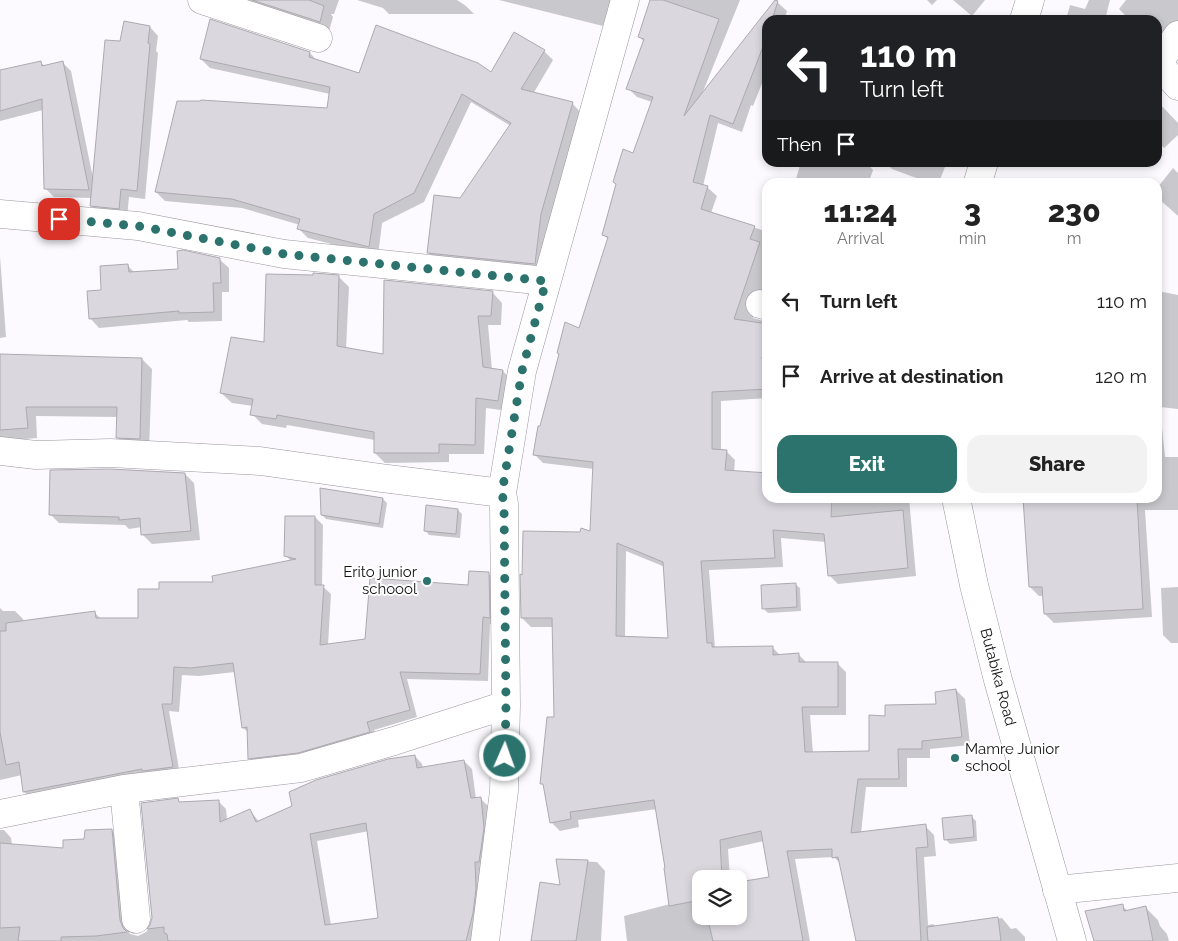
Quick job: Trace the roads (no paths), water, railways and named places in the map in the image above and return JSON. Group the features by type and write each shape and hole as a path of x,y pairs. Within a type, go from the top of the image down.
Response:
{"street":[{"path":"202,0 318,38"},
{"path":"485,941 504,790 506,705 504,504 502,493 522,371 625,0"},
{"path":"1026,15 1030,0"},
{"path":"1162,57 1178,35"},
{"path":"1162,68 1178,86"},
{"path":"0,214 138,226 284,254 546,281"},
{"path":"0,451 36,455 110,453 260,461 502,493"},
{"name":"Butabika Road","path":"957,503 974,585 998,680 1072,941"},
{"path":"0,814 124,789 301,768 394,741 506,705"},
{"path":"124,789 136,919"},
{"path":"1057,890 1178,878"}],"place":[{"name":"Erito junior schoool","path":"427,581"},
{"name":"Mamre Junior school","path":"955,758"}]}
